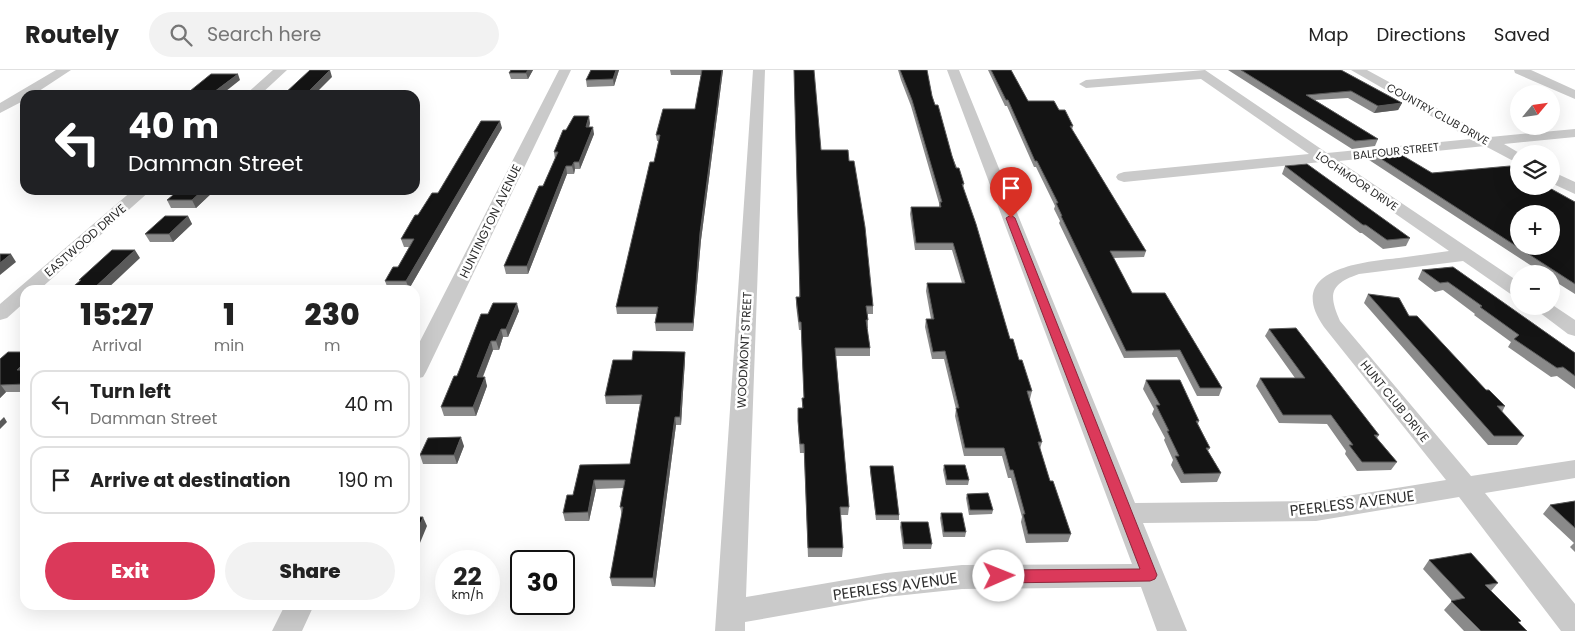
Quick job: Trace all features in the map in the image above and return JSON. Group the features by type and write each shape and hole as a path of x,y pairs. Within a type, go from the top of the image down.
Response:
{"street":[{"path":"32,90 65,70"},
{"path":"258,90 281,70"},
{"name":"HUNTINGTON AVENUE","path":"420,362 564,70"},
{"name":"WOODMONT STREET","path":"730,622 759,70"},
{"path":"953,70 1172,631"},
{"name":"COUNTRY CLUB DRIVE","path":"1357,70 1510,154"},
{"path":"1520,70 1575,95"},
{"path":"1086,84 1200,73"},
{"name":"LOCHMOOR DRIVE","path":"1200,73 1510,285"},
{"path":"0,109 20,97"},
{"name":"BALFOUR STREET","path":"1124,177 1575,133"},
{"path":"1560,181 1575,189"},
{"name":"EASTWOOD DRIVE","path":"33,285 137,195"},
{"name":"HUNT CLUB DRIVE","path":"1467,255 1356,269 1332,279 1325,286 1322,294 1322,306 1331,323 1575,626"},
{"name":"EASTWOOD DRIVE","path":"0,314 20,296"},
{"path":"1554,315 1575,330"},
{"name":"PEERLESS AVENUE","path":"1126,513 1316,511 1575,469"},
{"name":"PEERLESS AVENUE","path":"730,622 886,585 962,577 1150,575"},
{"path":"287,631 298,610"}],"building":[{"path":"310,70 330,70 310,90 288,90"},
{"path":"511,70 528,70 526,73 509,73"},
{"path":"591,70 616,70 613,79 586,80"},
{"path":"702,70 722,70 700,233 693,323 655,323 658,307 616,307 650,162 654,162 660,135 656,135 663,109 695,109"},
{"path":"794,70 814,70 821,150 848,150 849,161 854,161 865,227 873,306 866,306 870,348 835,348 849,507 840,507 843,548 808,548 804,444 800,444 798,421 798,408 803,408 802,398 804,398 801,322 799,322 796,297 800,297"},
{"path":"900,70 927,70 932,96 935,105 938,105 956,168 959,168 964,184 962,184 976,224 1010,339 1013,339 1019,360 1022,360 1032,391 1027,391 1042,442 1038,442 1050,481 1053,481 1071,534 1028,534 1023,514 1025,514 1013,470 1010,470 1004,448 965,448 956,408 959,408 945,351 933,352 926,319 934,319 927,283 965,283 953,243 916,243 911,207 941,207 940,202 942,202 912,100"},
{"path":"991,70 1011,70 1028,101 1054,101 1059,110 1065,110 1073,126 1070,126 1146,251 1110,251 1132,293 1165,293 1222,388 1200,388 1180,350 1126,351 1061,216 1056,203 1058,203 1037,161 1035,161 1008,100 1006,100"},
{"path":"1241,70 1341,70 1402,103 1378,106 1351,91 1306,95 1378,139 1355,141"},
{"path":"211,74 238,74 217,90 191,90"},
{"path":"574,116 589,116 586,127 593,127 579,162 574,162 572,166 566,166 527,266 504,266 539,186 543,186 558,152 554,152 563,130 566,130"},
{"path":"481,121 500,121 406,281 385,281 393,267 398,267 414,239 401,239 415,215 418,215 432,193 438,193"},
{"path":"1395,151 1432,173 1510,166 1510,195 1560,194 1575,202 1575,284 1560,274 1560,265 1546,265 1530,255 1560,255 1560,205 1510,205 1510,242 1372,153"},
{"path":"1307,164 1410,238 1387,240 1366,225 1363,225 1285,166"},
{"path":"173,195 198,195 192,200 167,200"},
{"path":"165,216 188,216 169,234 145,234"},
{"path":"112,250 135,250 97,285 75,285 81,280 79,280"},
{"path":"0,254 11,254 0,263"},
{"path":"1453,267 1510,307 1510,315 1521,315 1575,353 1575,376 1563,367 1557,368 1514,339 1519,335 1448,282 1440,283 1422,270"},
{"path":"1368,294 1399,298 1409,316 1417,316 1486,390 1489,390 1505,406 1497,406 1524,436 1494,436"},
{"path":"493,303 517,303 506,329 501,329 496,341 491,341 477,377 485,377 473,407 441,407 454,376 457,376 481,314 488,314"},
{"path":"1296,328 1379,435 1374,435 1397,462 1362,462 1349,445 1353,445 1331,415 1283,415 1260,378 1305,378 1269,329"},
{"path":"633,351 685,352 680,417 675,417 653,578 610,578 623,507 620,507 625,480 594,480 588,512 563,513 567,495 573,495 580,465 630,464 642,395 605,396 613,360 632,360"},
{"path":"8,352 20,352 20,367 17,370 20,370 20,384 0,385 0,359"},
{"path":"1146,380 1180,380 1199,421 1196,421 1210,448 1206,448 1221,473 1184,474 1175,456 1179,456 1167,431 1169,431 1156,405 1160,405"},
{"path":"461,437 454,455 420,455 428,438"},
{"path":"944,465 965,465 969,480 947,480"},
{"path":"870,466 893,466 899,515 876,515"},
{"path":"988,493 993,510 970,510 967,494"},
{"path":"1575,501 1575,528 1550,505"},
{"path":"941,513 962,513 966,532 944,532"},
{"path":"901,522 928,522 932,544 904,544"},
{"path":"1471,553 1498,583 1485,585 1521,621 1518,622 1527,631 1481,631 1451,601 1465,598 1429,560"}],"route":[{"path":"999,576 1150,575 1011,218"}]}
